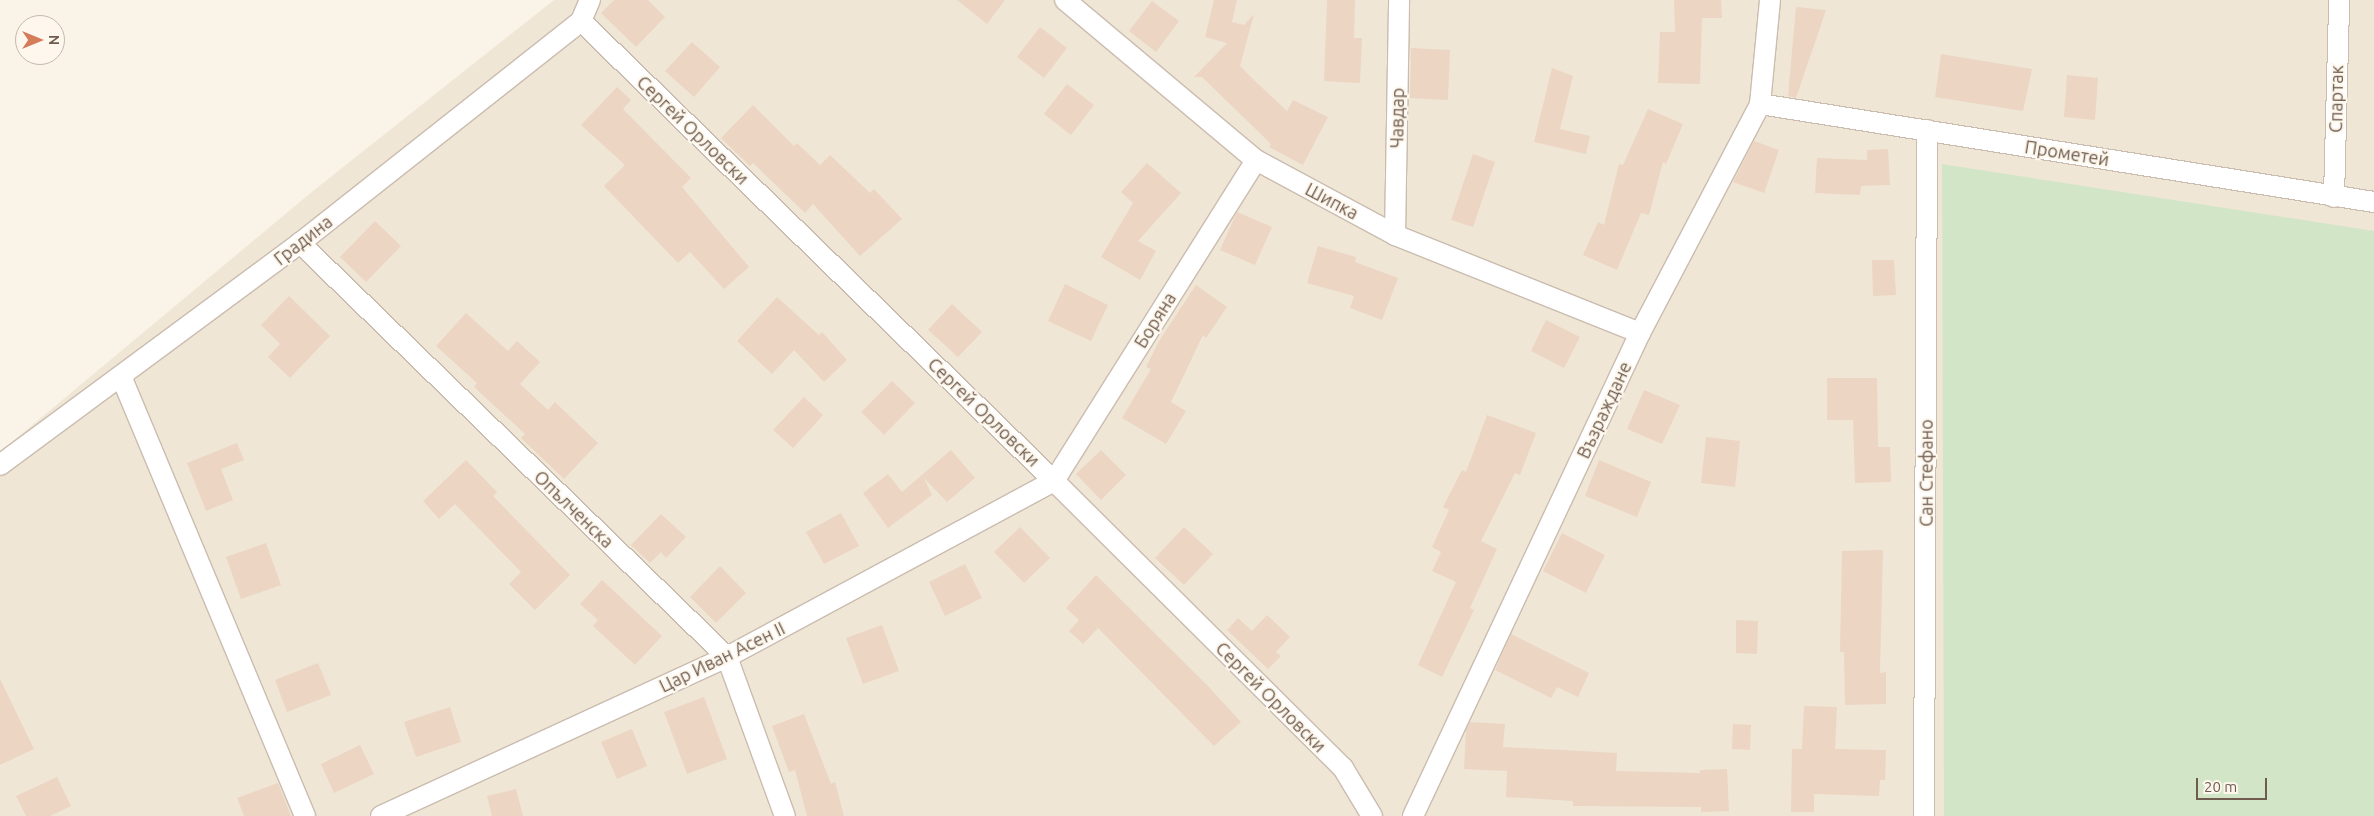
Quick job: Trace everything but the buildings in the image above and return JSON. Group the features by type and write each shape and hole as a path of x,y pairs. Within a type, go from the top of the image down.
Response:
{"street":[{"name":"Градина","path":"0,465 300,243 581,20 590,0"},
{"name":"Шипка","path":"1065,0 1256,160 1395,235 1640,333"},
{"name":"Чавдар","path":"1395,235 1399,0"},
{"name":"Възраждане","path":"1413,816 1640,333 1760,104 1770,0"},
{"name":"Спартак","path":"2334,198 2339,0"},
{"name":"Сергей Орловски","path":"581,20 1054,481 1343,768 1372,816"},
{"name":"Прометей","path":"1760,104 2334,198 2374,202"},
{"name":"Сан Стефано","path":"1924,816 1927,130"},
{"name":"Боряна","path":"1054,481 1256,160"},
{"name":"Опълченска","path":"300,243 728,657 785,816"},
{"path":"121,376 305,816"},
{"name":"Цар Иван Асен II","path":"381,816 728,657 1054,481"}],"shaded area":[{"path":"554,0 2374,0 2374,816 0,816 0,452 313,191"}],"green space":[{"path":"1942,164 2374,231 2374,816 1944,816"}]}
